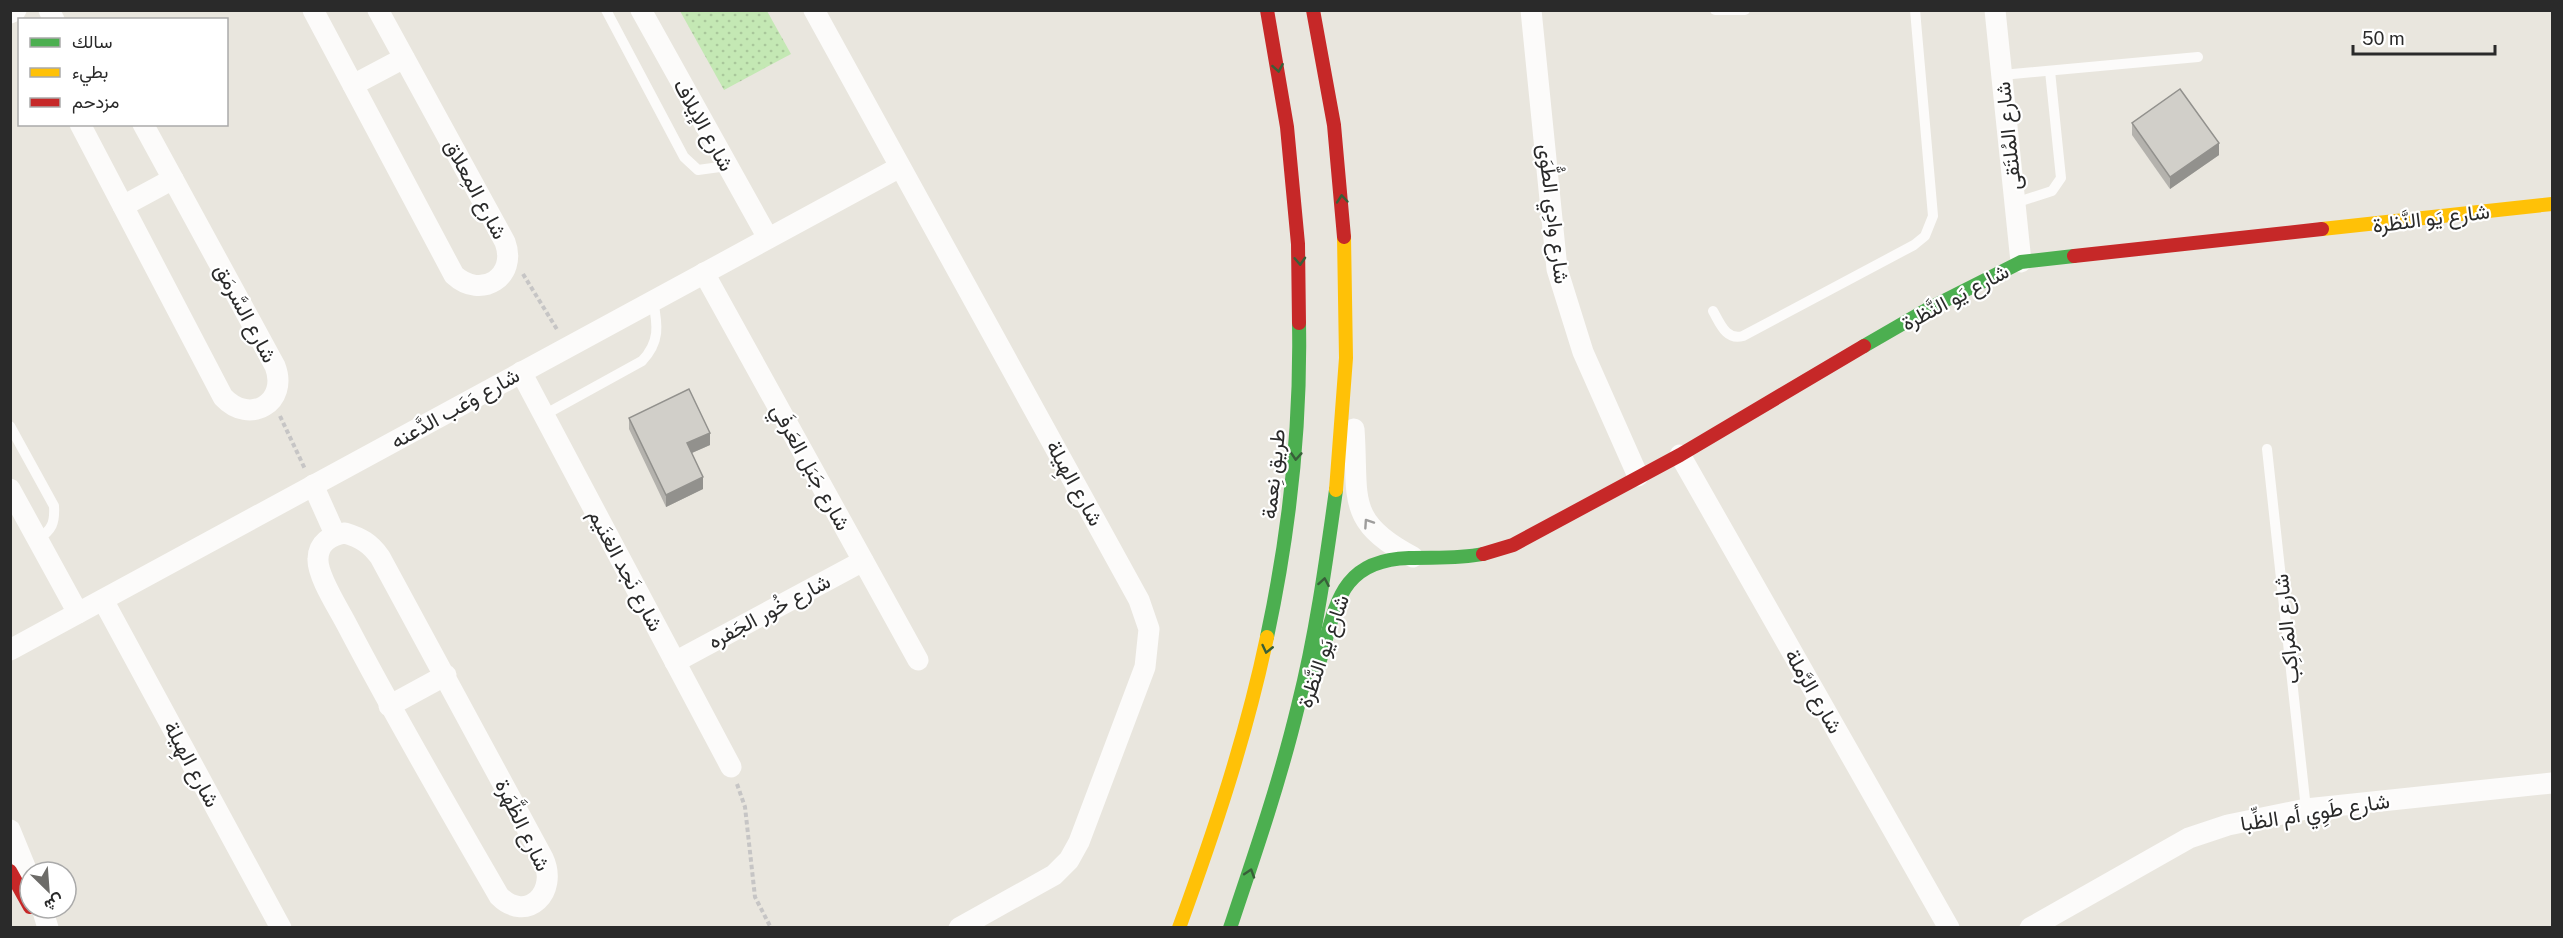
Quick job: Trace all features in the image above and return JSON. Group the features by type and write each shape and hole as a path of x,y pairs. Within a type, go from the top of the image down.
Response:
{"main road":[{"name":"طريق نِعمة","path":"1179,927 1220,819 1255,702 1280,583 1296,462 1302,341 1298,219 1286,114 1267,10"},
{"path":"1230,927 1248,880 1287,756 1314,637 1334,517 1342,426 1346,334 1343,213 1339,159 1330,94 1313,10"},
{"name":"شارع يَو النَّظرة","path":"1287,756 1347,584 1365,568 1383,560 1414,557 1455,558 1486,553 1513,545 1680,455 1928,309 2021,262 2553,204"},
{"path":"10,871 18,886"}],"street":[{"path":"10,13 16,10"},
{"name":"شارع المِعلاق","path":"313,10 454,275 467,285 475,287 491,284 504,274 508,250 378,10"},
{"name":"شارع الإيلاف","path":"641,10 768,238"},
{"name":"شارع الهِيلة","path":"814,10 1139,600 1149,628 1145,667 1079,842 1069,860 1054,875 958,927"},
{"name":"شارع وادِي الطُّوَى","path":"1531,10 1557,269 1583,352 1638,476"},
{"name":"شارع المُلتَقى","path":"1995,10 2021,262"},
{"path":"353,85 404,57"},
{"path":"81,126 223,397 238,409 247,411 256,410 272,400"},
{"name":"شارع السَّرمَق","path":"144,126 275,366 279,383 272,400"},
{"name":"شارع وَعَب الدَّعنه","path":"10,650 900,167"},
{"path":"123,206 173,179"},
{"name":"شارع جَبَل العَرفَي","path":"704,273 918,660"},
{"name":"شارع يَو النَّظرة","path":"1346,334 1357,497 1360,511 1377,535 1414,557"},
{"name":"شارع نَجد الغنَيم","path":"521,372 731,767"},
{"name":"شارع الرَّملة","path":"1680,455 1949,927"},
{"path":"313,486 335,534"},
{"path":"10,489 78,613"},
{"name":"شارع الظَّهَرة","path":"335,534 353,536 371,545 446,675 549,870 549,883 543,895 533,904 520,907 507,904 499,896 389,706 320,570 318,558 321,547 335,534"},
{"name":"شارع خُور الجَفره","path":"675,662 863,561"},
{"name":"شارع الهِيلة","path":"103,600 281,927"},
{"path":"389,706 446,675"},
{"name":"شارع طَوِي أم الظِّبا","path":"2030,927 2189,838 2247,820 2306,809 2553,783"},
{"path":"10,830 22,860"}],"lane":[{"path":"606,10 684,157 698,170 728,166"},
{"path":"1714,10 1745,10"},
{"path":"1713,311 1728,334 1732,337 1743,336 1914,245 1925,236 1933,216 1915,10"},
{"path":"2002,75 2198,57"},
{"path":"2015,203 2052,191 2061,178 2050,70"},
{"path":"544,415 642,361 652,350 658,326 653,301"},
{"path":"10,426 54,506 55,520 50,531 38,539"},
{"name":"شارع المَراكِب","path":"2267,449 2306,809"}],"path":[{"path":"508,250 568,347"},
{"path":"272,400 313,486"},
{"path":"731,767 745,807 755,897 771,927"}],"green space":[{"path":"680,11 767,11 791,54 724,90"}],"building":[{"path":"2180,89 2219,143 2170,177 2132,123"},
{"path":"689,389 710,433 687,443 703,477 666,495 629,418"}],"traffic: fast":[{"path":"1864,346 1928,309 2021,262 2074,256"},
{"path":"1267,637 1282,559 1292,481 1298,402 1299,323"},
{"path":"1230,928 1275,790 1298,706 1315,625 1336,490"},
{"path":"1318,667 1335,608 1353,578 1367,568 1385,561 1409,558 1483,554"}],"traffic: slow":[{"path":"2322,229 2552,204"},
{"path":"1336,490 1346,358 1344,237"},
{"path":"1179,928 1228,784 1267,637"}],"traffic: jam":[{"path":"1267,10 1287,127 1298,244 1299,323"},
{"path":"1313,10 1334,125 1344,237"},
{"path":"2074,256 2322,229"},
{"path":"1483,554 1513,545 1680,455 1864,346"},
{"path":"10,871 18,885"}]}
